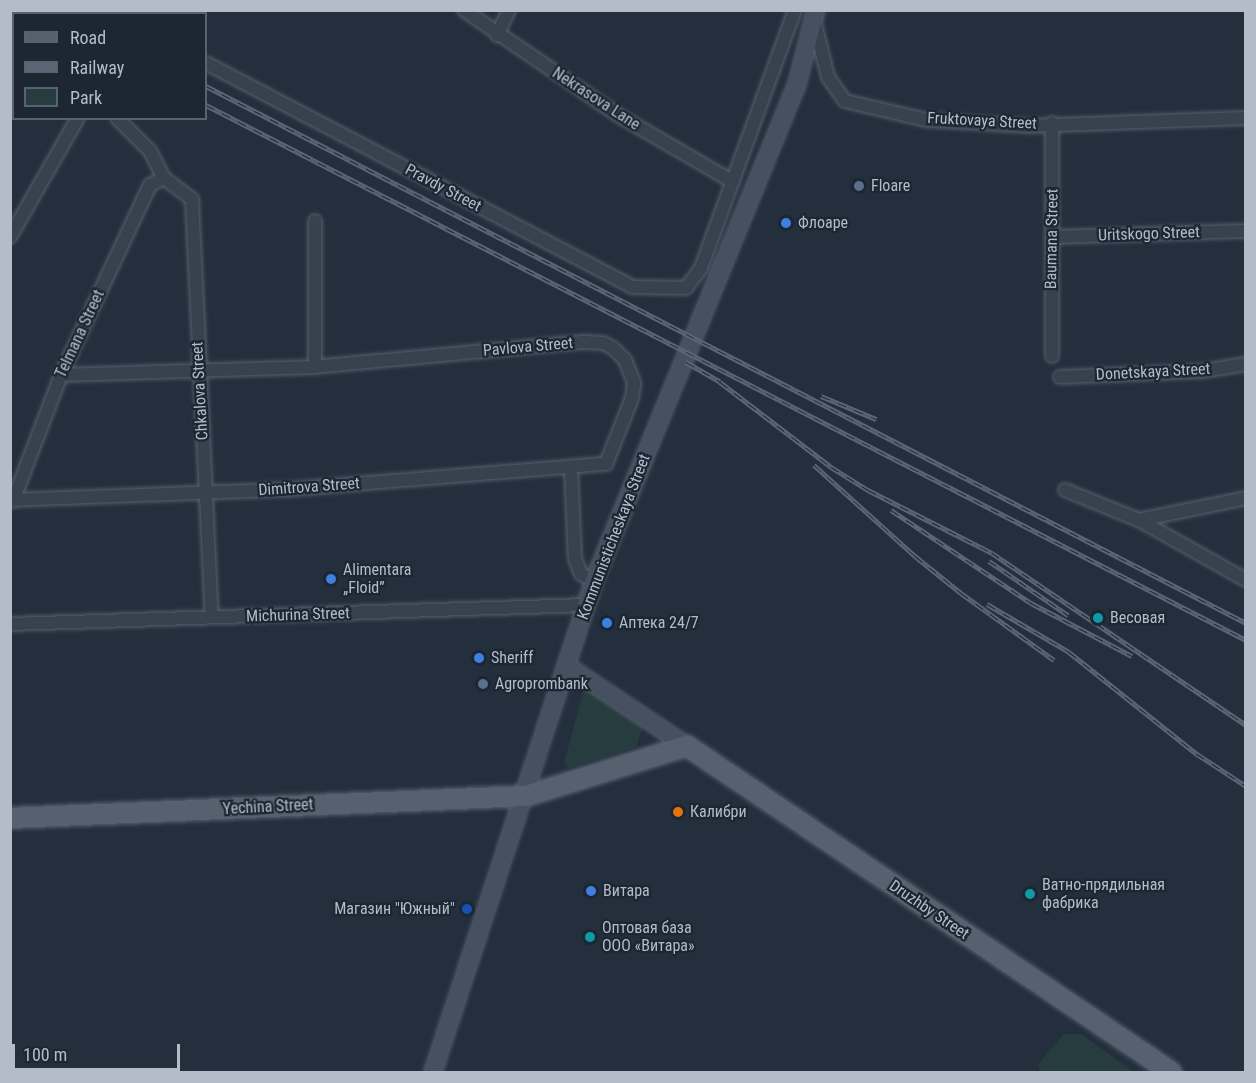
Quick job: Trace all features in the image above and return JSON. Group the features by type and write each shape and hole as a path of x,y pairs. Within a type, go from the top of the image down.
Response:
{"main road":[{"name":"Kommunisticheskaya Street","path":"433,1072 526,796 594,581 797,84 815,15"},
{"name":"Druzhby Street","path":"567,666 1171,1072"},
{"path":"526,796 687,746"},
{"name":"Yechina Street","path":"10,818 526,796"}],"street":[{"name":"Nekrasova Lane","path":"464,10 618,115 733,182"},
{"path":"497,34 509,10"},
{"path":"733,182 795,10"},
{"name":"Fruktovaya Street","path":"815,15 828,77 845,101 926,120 1029,126 1052,123 1245,118"},
{"name":"Pravdy Street","path":"207,64 632,287 686,288 701,268 733,182"},
{"path":"10,237 77,120"},
{"path":"119,120 150,152 164,178"},
{"name":"Baumana Street","path":"1052,123 1052,356"},
{"name":"Chkalova Street","path":"164,178 192,199 212,617"},
{"name":"Telmana Street","path":"12,500 61,375 150,185 164,178"},
{"path":"315,221 315,367"},
{"name":"Uritskogo Street","path":"1052,237 1245,231"},
{"name":"Pavlova Street","path":"61,375 315,367 583,342 603,343 613,348 625,360 634,382 632,398 606,464"},
{"name":"Donetskaya Street","path":"1060,377 1203,371 1245,364"},
{"name":"Dimitrova Street","path":"12,500 304,488 606,464"},
{"path":"571,468 575,559 581,574 594,581"},
{"path":"1065,490 1138,520 1245,580"},
{"path":"1138,520 1245,498"},
{"name":"Michurina Street","path":"10,624 586,604"}],"green space":[{"path":"586,689 643,726 636,747 569,768 564,763 583,692"},
{"path":"1064,1034 1081,1034 1134,1072 1040,1072 1038,1064"}],"railway":[{"path":"207,87 1246,623"},
{"path":"207,106 1246,640"},
{"path":"686,362 720,382 831,467 868,490 992,553 1246,725"},
{"path":"821,396 876,419"},
{"path":"814,465 915,556 961,593 1054,660"},
{"path":"891,510 1031,603 1132,656"},
{"path":"989,561 1068,615"},
{"path":"987,604 1069,652 1197,754 1246,786"}],"place":[{"name":"Floare","path":"859,186"},
{"name":"Флоаре","path":"786,223"},
{"name":"Alimentara „Floid”","path":"331,579"},
{"name":"Весовая","path":"1098,618"},
{"name":"Аптека 24/7","path":"607,623"},
{"name":"Sheriff","path":"479,658"},
{"name":"Agroprombank","path":"483,684"},
{"name":"Калибри","path":"678,812"},
{"name":"Витара","path":"591,891"},
{"name":"Ватно-прядильная фабрика","path":"1030,894"},
{"name":"Магазин \"Южный\"","path":"467,909"},
{"name":"Оптовая база ООО «Витара»","path":"590,937"}]}
